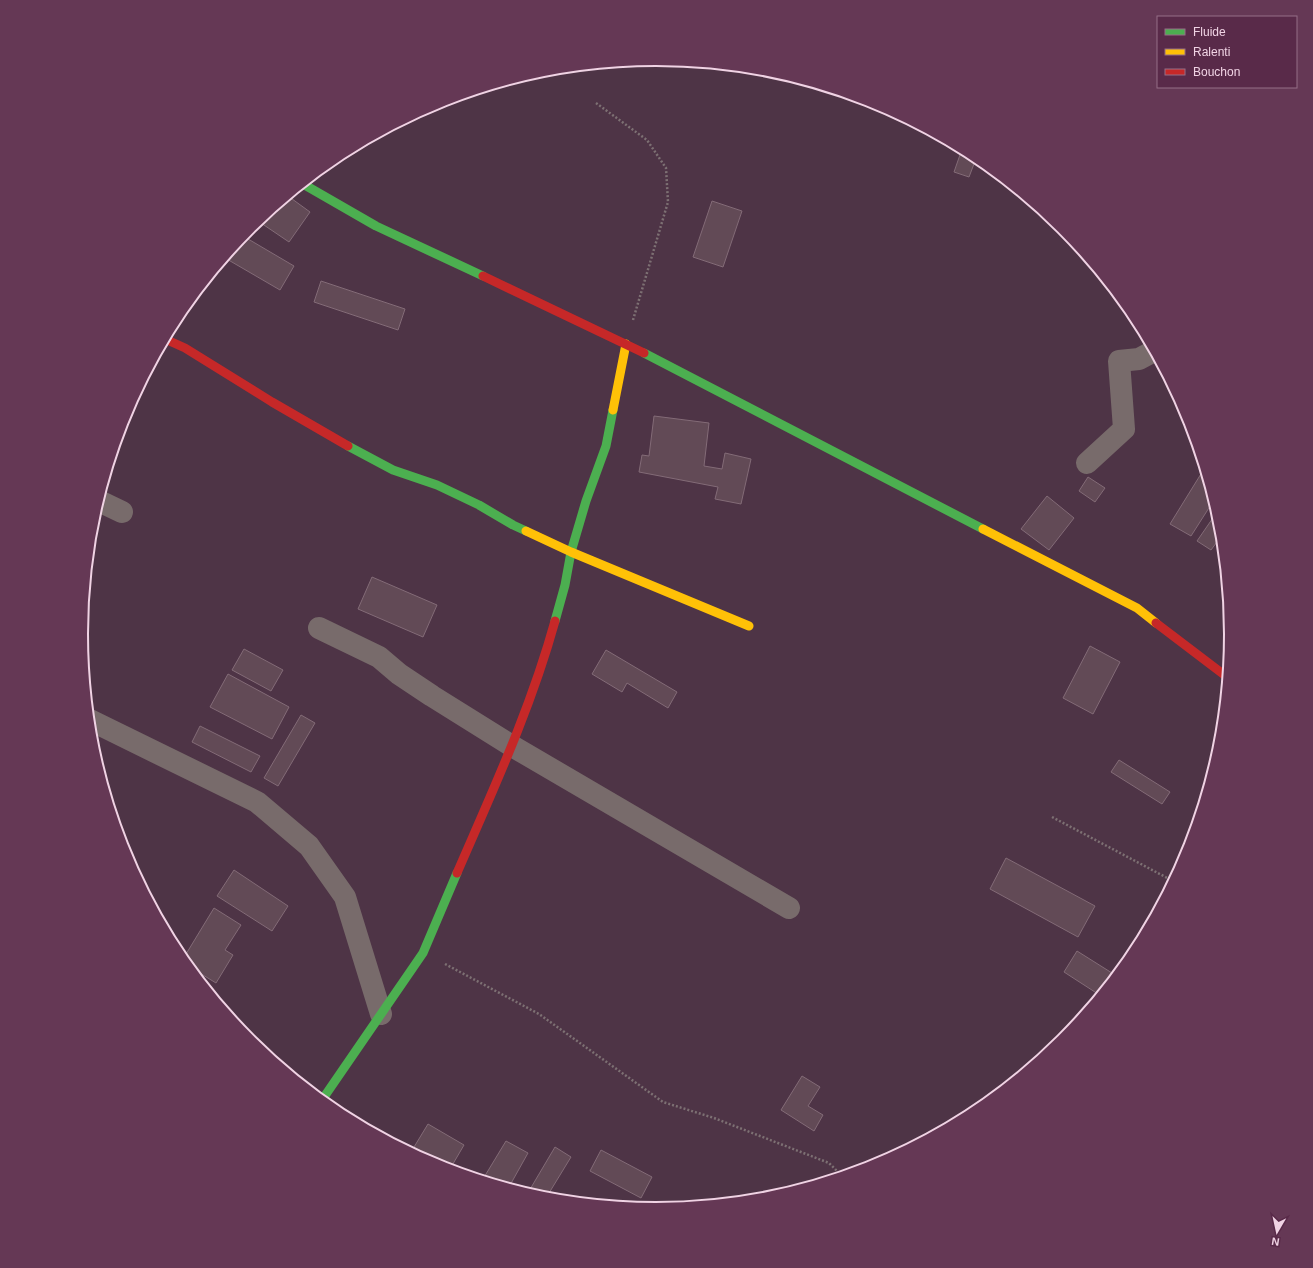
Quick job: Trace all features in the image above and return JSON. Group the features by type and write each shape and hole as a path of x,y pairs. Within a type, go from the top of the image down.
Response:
{"street":[{"path":"307,186 376,226 626,344 884,479 1137,608 1223,674"},
{"path":"170,341 185,348 272,402 393,470 437,485 479,505 513,525 570,552 749,626"},
{"path":"325,1095 423,953 512,746 548,646 565,585 570,552 586,501 606,446 626,344"},
{"path":"1087,463 1124,429 1119,361 1139,359 1150,353"},
{"path":"104,503 122,512"},
{"path":"319,628 379,657 399,674 512,746 789,908"},
{"path":"95,723 257,802 309,846 345,897 381,1014"}],"path":[{"path":"596,103 647,140 666,168 668,202 626,344"},
{"path":"1052,817 1169,879"},
{"path":"423,953 539,1014 663,1102 714,1118 829,1162 838,1172"}],"building":[{"path":"960,155 974,164 969,177 954,172"},
{"path":"292,199 310,212 289,242 263,224"},
{"path":"712,201 742,211 723,267 693,257"},
{"path":"248,239 294,266 280,290 228,260"},
{"path":"321,281 405,309 398,330 314,302"},
{"path":"654,416 709,423 704,466 722,469 725,453 751,459 741,504 715,499 718,487 639,472 642,455 649,456"},
{"path":"1201,474 1210,506 1191,536 1170,524"},
{"path":"1088,477 1105,488 1095,502 1079,491"},
{"path":"1047,496 1074,518 1049,550 1021,529"},
{"path":"1213,518 1217,542 1211,550 1197,541"},
{"path":"372,577 437,605 423,637 358,609"},
{"path":"1090,646 1120,662 1093,714 1063,698"},
{"path":"244,649 283,670 271,691 232,670"},
{"path":"606,650 677,692 668,708 627,683 622,692 592,674"},
{"path":"228,674 289,707 272,739 210,707"},
{"path":"301,715 315,723 278,786 264,778"},
{"path":"200,726 260,756 251,772 192,742"},
{"path":"1119,760 1170,792 1162,804 1111,772"},
{"path":"1006,858 1095,906 1078,937 990,889"},
{"path":"234,870 288,906 272,931 217,896"},
{"path":"214,908 241,925 225,950 233,955 216,983 202,974 186,953"},
{"path":"1077,951 1112,973 1097,993 1064,972"},
{"path":"802,1076 820,1087 808,1106 823,1115 814,1131 781,1110"},
{"path":"428,1124 464,1145 453,1164 414,1147"},
{"path":"506,1141 528,1153 511,1183 485,1175"},
{"path":"555,1147 571,1157 550,1192 531,1188"},
{"path":"601,1150 652,1177 641,1198 590,1171"}],"traffic: fast":[{"path":"307,186 376,226 483,276"},
{"path":"644,353 983,529"},
{"path":"555,621 565,585 571,552 586,501 606,446 613,410"},
{"path":"348,446 393,470 437,485 479,505 526,531"},
{"path":"325,1095 423,953 457,873"}],"traffic: slow":[{"path":"613,410 626,344"},
{"path":"983,529 1137,608 1156,623"},
{"path":"526,531 571,552 749,626"}],"traffic: jam":[{"path":"483,276 644,353"},
{"path":"170,341 185,348 272,402 348,446"},
{"path":"457,873 498,780 523,717 535,685 555,621"},
{"path":"1156,623 1223,674"}]}
